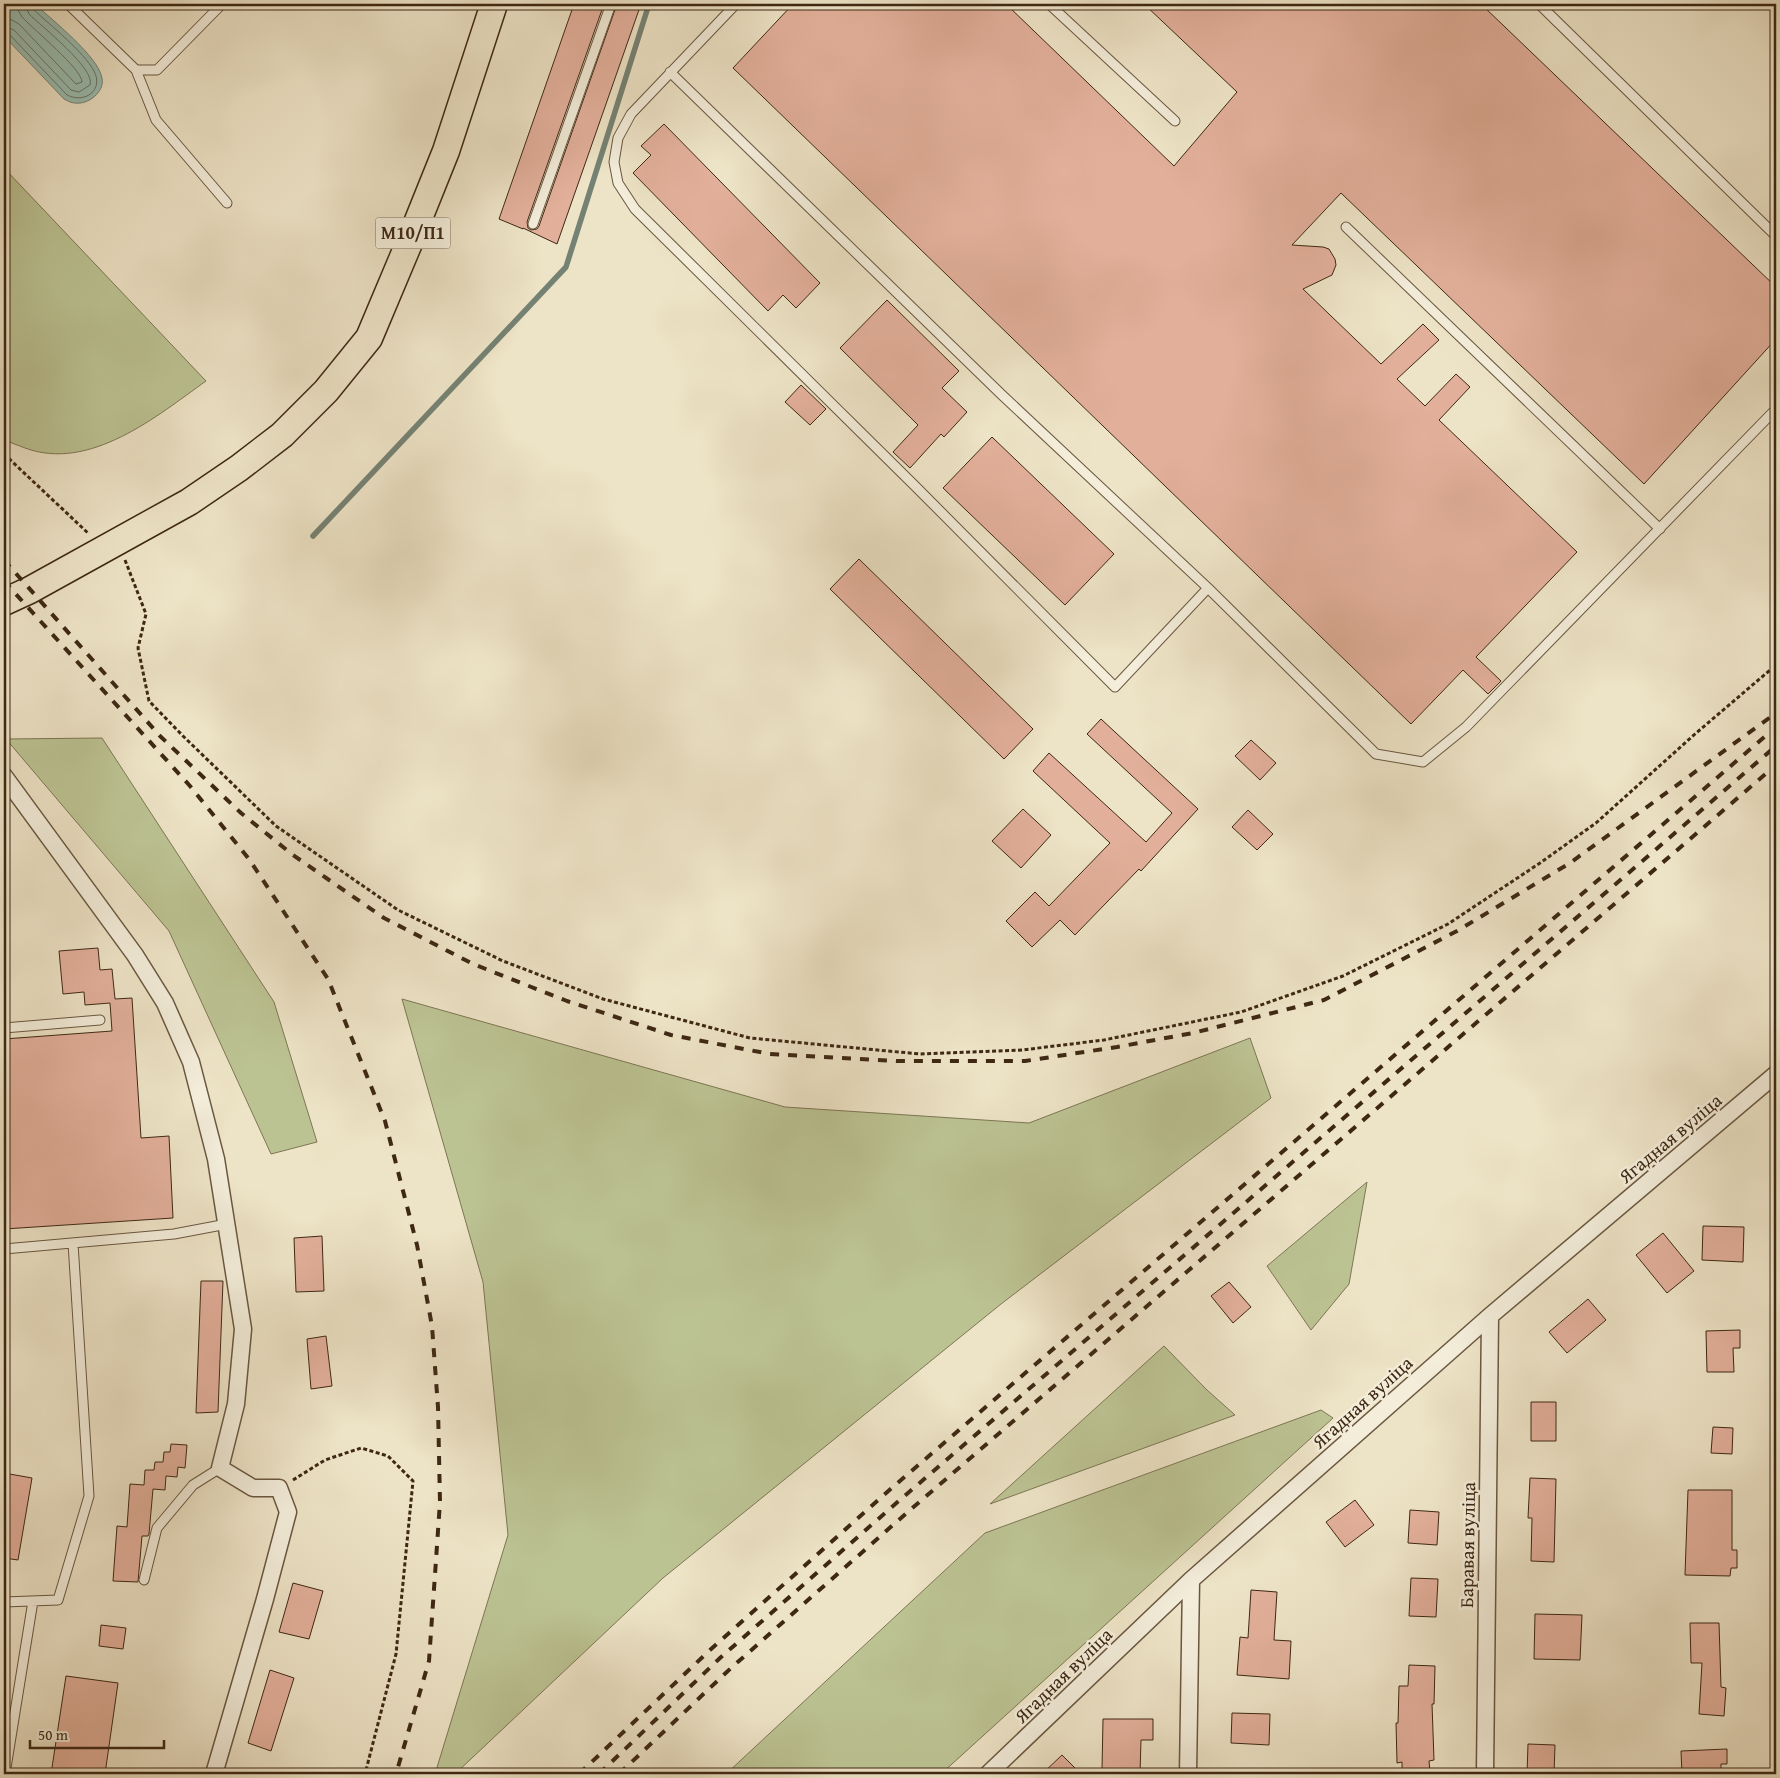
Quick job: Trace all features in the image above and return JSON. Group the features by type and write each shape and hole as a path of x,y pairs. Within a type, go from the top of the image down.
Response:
{"main road":[{"name":"М10/П1","path":"4,602 30,590 189,502 239,468 282,435 326,391 369,338 446,151 494,4"}],"street":[{"path":"4,776 135,955 164,1003 191,1062 216,1159 243,1329 236,1404 220,1468 253,1488 279,1488 288,1512 265,1599 214,1774"},
{"name":"Ягадная вуліца","path":"988,1774 1191,1580 1490,1316 1776,1074"},
{"name":"Баравая вуліца","path":"1485,1774 1490,1316"},
{"path":"1188,1774 1191,1580"}],"lane":[{"path":"68,4 136,70 156,120 227,203"},
{"path":"136,70 157,70 222,4"},
{"path":"533,224 611,4"},
{"path":"736,4 632,114 618,138 614,162 618,183 635,209 1115,687 1208,588"},
{"path":"1049,4 1175,121"},
{"path":"1539,4 1776,236"},
{"path":"670,72 1002,395 1208,588 1376,754 1423,762 1466,727 1776,409"},
{"path":"1346,227 1660,529"},
{"path":"4,1028 100,1020"},
{"path":"4,1249 174,1234 227,1224"},
{"path":"4,1602 58,1600 89,1496 73,1243"},
{"path":"144,1580 157,1528 193,1485 220,1468"},
{"path":"5,1774 33,1601"}],"path":[{"path":"4,454 105,549 122,554 146,614 138,648 149,701 276,826 398,910 503,961 603,999 750,1038 920,1054 1022,1050 1104,1040 1242,1012 1343,976 1448,924 1596,823 1694,734 1776,665"},
{"path":"279,1488 325,1460 361,1448 388,1456 413,1481 396,1654 365,1774"}],"green space":[{"path":"4,168 206,381 144,424 98,447 74,453 49,453 25,448 4,439"},
{"path":"102,738 274,1002 317,1142 271,1154 169,931 6,739"},
{"path":"402,999 785,1107 1029,1123 1250,1038 1271,1098 1001,1304 663,1578 455,1774 435,1774 508,1535 483,1282"},
{"path":"1367,1182 1349,1284 1311,1330 1267,1266"},
{"path":"1164,1346 1207,1390 1235,1415 990,1504"},
{"path":"1321,1410 1333,1418 941,1774 726,1774 985,1533"}],"water":[{"path":"4,4 35,4 84,49 99,69 102,78 101,88 98,93 90,100 80,103 72,103 64,99 4,36"}],"building":[{"path":"574,4 604,4 527,222 528,228 531,230 537,229 539,226 617,4 641,4 557,244 499,219"},
{"path":"793,4 1006,4 1174,166 1237,92 1144,4 1481,4 1776,287 1776,339 1644,484 1341,193 1292,245 1323,247 1329,249 1335,259 1336,265 1332,275 1303,289 1381,364 1423,324 1439,340 1397,379 1425,406 1456,374 1470,387 1439,420 1577,552 1476,657 1501,681 1488,694 1463,670 1411,724 733,68"},
{"path":"664,124 820,283 796,308 783,295 768,311 633,173 651,155 641,146"},
{"path":"887,300 959,371 942,388 967,412 944,437 941,434 910,468 893,452 918,425 840,348"},
{"path":"801,385 826,409 810,425 785,402"},
{"path":"992,437 1114,554 1065,605 943,488"},
{"path":"859,559 1033,729 1004,759 830,589"},
{"path":"1101,719 1198,809 1141,871 1139,869 1075,935 1060,920 1032,947 1006,921 1035,892 1049,906 1110,843 1033,771 1049,753 1146,842 1172,813 1087,734"},
{"path":"1251,740 1276,763 1260,780 1235,756"},
{"path":"1023,809 1051,835 1021,868 992,841"},
{"path":"1248,810 1273,834 1257,850 1232,827"},
{"path":"98,948 100,970 112,969 115,999 132,998 141,1138 169,1136 173,1218 4,1229 4,1039 112,1031 110,1003 85,1005 84,992 63,994 59,951"},
{"path":"1703,1226 1744,1227 1743,1262 1702,1260"},
{"path":"1663,1233 1694,1271 1667,1293 1636,1255"},
{"path":"322,1236 324,1291 296,1292 294,1238"},
{"path":"201,1281 223,1281 218,1412 196,1413"},
{"path":"1229,1282 1251,1307 1233,1323 1211,1296"},
{"path":"1588,1299 1606,1320 1567,1353 1549,1332"},
{"path":"1740,1330 1740,1348 1733,1348 1734,1372 1707,1372 1706,1331"},
{"path":"326,1336 332,1386 311,1389 307,1339"},
{"path":"1531,1402 1556,1402 1556,1441 1531,1441"},
{"path":"1713,1427 1733,1428 1732,1454 1711,1453"},
{"path":"171,1444 187,1445 185,1468 178,1467 177,1477 166,1476 165,1490 153,1489 149,1534 148,1536 142,1536 138,1582 113,1581 117,1526 127,1527 130,1484 144,1485 145,1470 154,1470 155,1462 163,1462 164,1452 170,1452"},
{"path":"4,1473 32,1478 18,1560 4,1558"},
{"path":"1530,1478 1556,1479 1554,1562 1531,1561 1532,1518 1528,1518"},
{"path":"1688,1490 1732,1490 1732,1550 1737,1550 1737,1568 1731,1568 1730,1576 1685,1575"},
{"path":"1355,1500 1374,1525 1345,1547 1326,1522"},
{"path":"1410,1510 1439,1512 1437,1545 1408,1543"},
{"path":"1411,1578 1438,1579 1436,1617 1409,1616"},
{"path":"293,1583 323,1591 309,1639 279,1632"},
{"path":"1251,1590 1277,1592 1274,1640 1291,1641 1289,1679 1237,1675 1240,1637 1248,1638"},
{"path":"1535,1614 1582,1615 1580,1660 1534,1659"},
{"path":"1690,1623 1719,1623 1721,1687 1726,1688 1724,1716 1699,1714 1702,1663 1691,1663"},
{"path":"101,1625 126,1628 123,1649 99,1646"},
{"path":"1409,1665 1435,1666 1434,1704 1432,1704 1434,1760 1429,1761 1430,1772 1402,1773 1402,1762 1397,1763 1396,1723 1398,1723 1399,1686 1408,1686"},
{"path":"270,1670 294,1678 271,1751 248,1743"},
{"path":"66,1676 118,1683 105,1774 51,1774"},
{"path":"1232,1713 1270,1714 1269,1745 1231,1743"},
{"path":"1103,1719 1153,1719 1153,1740 1141,1740 1140,1774 1123,1774 1123,1769 1102,1769"},
{"path":"1528,1744 1555,1745 1554,1774 1527,1774"},
{"path":"1727,1749 1727,1764 1721,1764 1721,1774 1682,1774 1681,1751"},
{"path":"1062,1755 1081,1774 1042,1774"}],"waterway":[{"path":"313,536 566,267 649,4"}],"railway":[{"path":"4,560 160,736 241,813 293,855 384,918 473,964 567,1001 671,1035 770,1054 898,1061 1025,1061 1193,1033 1324,1000 1457,931 1570,863 1776,713"},
{"path":"4,581 190,786 249,859 328,979 385,1121 417,1245 432,1326 438,1407 440,1502 429,1661 396,1774"},
{"path":"579,1774 710,1650 894,1486 1776,727"},
{"path":"599,1774 720,1658 901,1499 1776,746"},
{"path":"619,1774 731,1668 910,1510 1776,765"}]}
